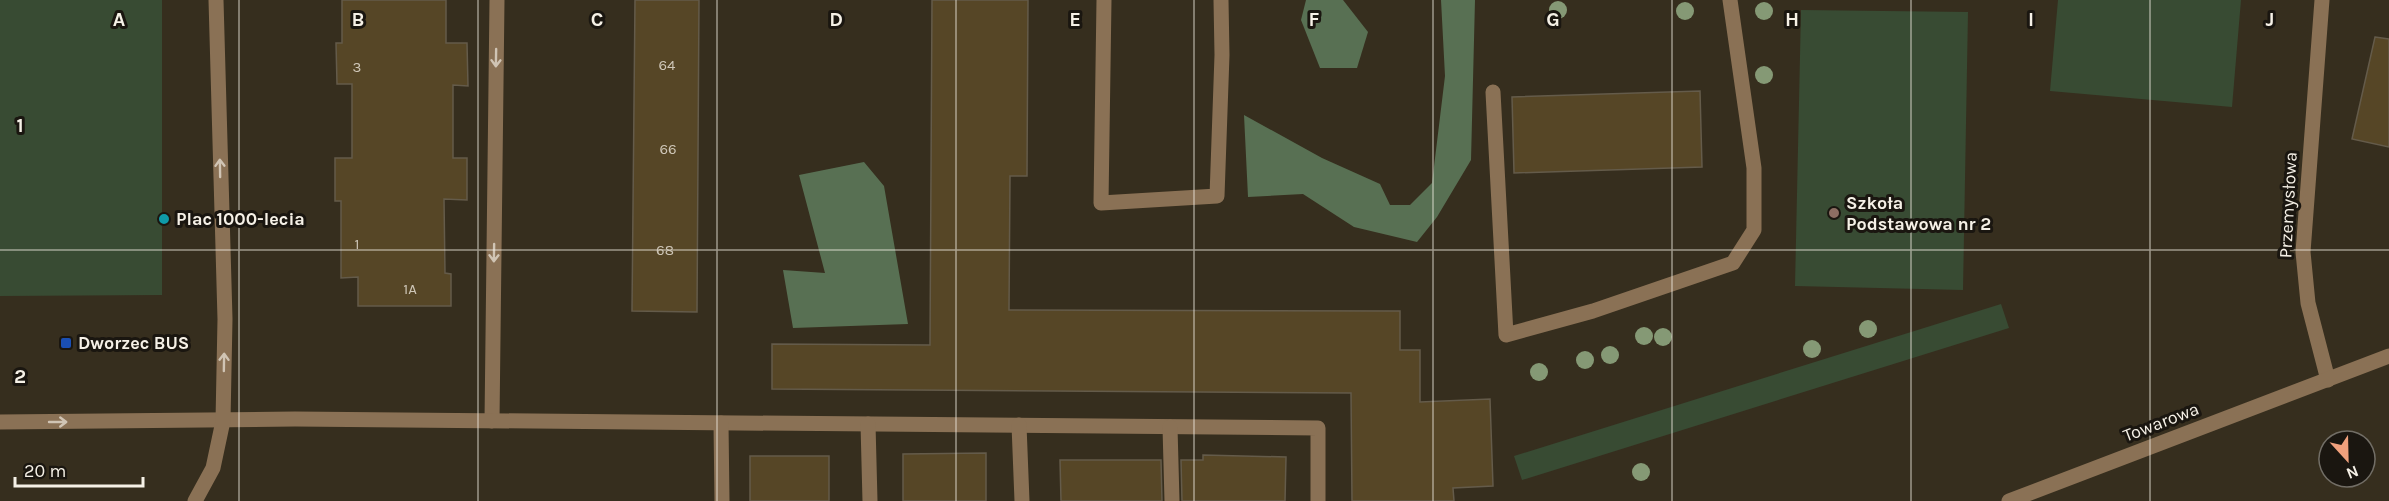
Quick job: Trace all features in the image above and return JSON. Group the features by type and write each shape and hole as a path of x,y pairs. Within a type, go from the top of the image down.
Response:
{"street":[{"path":"195,501 213,468 223,421 225,319 216,0"},
{"path":"492,421 497,0"},
{"path":"1104,0 1101,203 1217,196 1222,55 1221,0"},
{"path":"1493,92 1506,335 1593,311 1733,263 1754,230 1754,168 1730,0"},
{"name":"Przemysłowa","path":"2322,0 2303,252 2308,303 2328,380"},
{"path":"2328,380 2389,356"},
{"name":"Towarowa","path":"2008,501 2328,380"},
{"path":"0,422 295,419 1318,428 1318,501"},
{"path":"720,423 722,501"},
{"path":"868,424 870,501"},
{"path":"1019,425 1022,501"},
{"path":"1170,427 1172,501"}],"green space":[{"path":"0,0 162,0 162,295 0,296"},
{"path":"1306,0 1343,0 1368,32 1357,68 1320,68 1301,20"},
{"path":"1441,0 1475,0 1471,160 1437,217 1417,242 1354,227 1303,194 1248,197 1244,115 1322,158 1380,184 1390,205 1410,205 1432,183 1445,76"},
{"path":"2058,0 2241,0 2232,107 2050,91"},
{"path":"1801,10 1968,12 1963,290 1795,286"},
{"path":"864,162 884,186 908,324 793,328 783,270 825,273 799,175"},
{"path":"2001,304 2009,328 1522,480 1514,456"}],"building":[{"path":"342,0 446,0 446,43 467,43 468,86 453,85 453,158 467,158 467,200 444,199 445,273 451,274 451,306 358,306 358,277 341,278 341,201 335,201 335,158 352,158 352,84 337,84 336,43 342,43"},
{"path":"635,0 699,0 697,312 632,311"},
{"path":"932,0 1028,0 1027,176 1010,176 1009,310 1400,311 1400,350 1420,350 1420,402 1490,399 1493,486 1453,488 1454,501 1352,501 1351,393 772,389 772,344 930,345"},
{"path":"2375,37 2389,39 2389,147 2352,139"},
{"path":"1700,91 1702,167 1514,173 1512,97"},
{"path":"986,453 986,501 903,501 903,454"},
{"path":"1203,455 1286,457 1285,501 1182,501 1181,460 1203,460"},
{"path":"750,456 829,456 829,501 750,501"},
{"path":"1060,460 1161,460 1162,501 1061,501"}],"place":[{"name":"Szkoła Podstawowa nr 2","path":"1834,213"},
{"name":"Plac 1000-lecia","path":"164,219"},
{"name":"Dworzec BUS","path":"66,343"}]}
